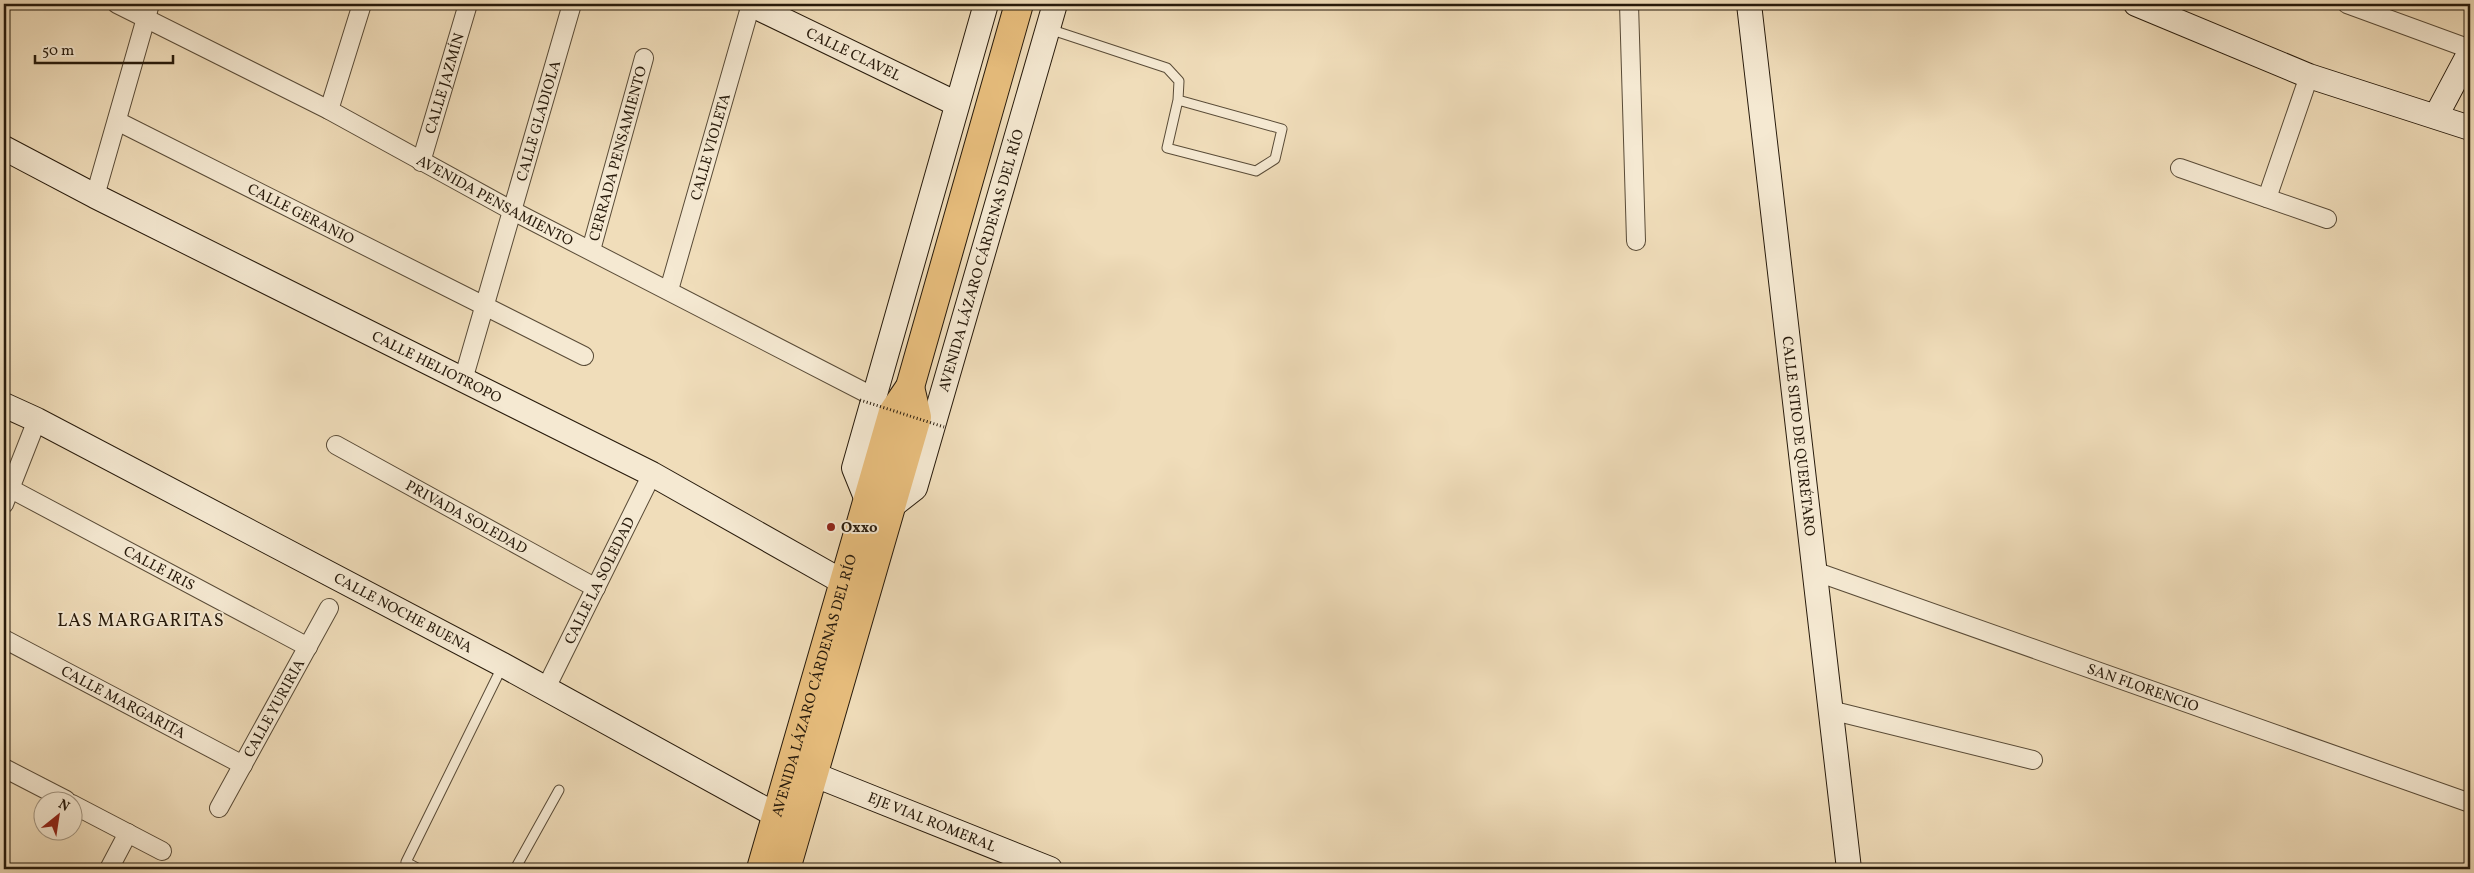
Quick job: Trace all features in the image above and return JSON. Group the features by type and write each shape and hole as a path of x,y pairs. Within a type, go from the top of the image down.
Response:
{"main road":[{"name":"CALLE CLAVEL","path":"750,4 776,9 958,104"},
{"path":"879,503 854,468 867,399 958,104 986,4"},
{"name":"AVENIDA LÁZARO CÁRDENAS DEL RÍO","path":"786,869 787,821 879,503 917,417 910,387 1019,4"},
{"name":"AVENIDA LÁZARO CÁRDENAS DEL RÍO","path":"879,503 915,488 1055,4"},
{"name":"CALLE SITIO DE QUERÉTARO","path":"1749,4 1849,869"},
{"path":"2136,4 2309,76 2470,128"},
{"path":"2436,116 2470,51"},
{"name":"CALLE HELIOTROPO","path":"4,148 95,196 652,474 855,587"},
{"name":"CALLE NOCHE BUENA","path":"4,405 37,420 503,665 787,821"},
{"name":"AVENIDA LÁZARO CÁRDENAS DEL RÍO","path":"761,869 815,775 855,587"},
{"name":"EJE VIAL ROMERAL","path":"815,775 1050,869"}],"street":[{"name":"AVENIDA PENSAMIENTO","path":"116,4 148,11 421,162 669,290 867,399"},
{"path":"329,110 362,4"},
{"name":"CALLE JAZMÍN","path":"421,162 468,4"},
{"name":"CALLE GLADIOLA","path":"462,380 572,4"},
{"name":"CALLE VIOLETA","path":"669,290 750,4"},
{"path":"1629,4 1636,241"},
{"path":"2347,4 2470,51"},
{"path":"95,196 148,11"},
{"name":"CERRADA PENSAMIENTO","path":"591,250 644,58"},
{"path":"2267,198 2309,76"},
{"name":"CALLE GERANIO","path":"117,121 484,308 584,356"},
{"path":"2180,168 2327,219"},
{"path":"7,497 37,420"},
{"name":"PRIVADA SOLEDAD","path":"336,445 596,588"},
{"name":"CALLE LA SOLEDAD","path":"546,688 652,474"},
{"name":"CALLE IRIS","path":"7,497 308,647"},
{"name":"SAN FLORENCIO","path":"1814,571 2470,803"},
{"name":"CALLE YURIRIA","path":"219,808 329,608"},
{"name":"CALLE MARGARITA","path":"4,640 243,765"},
{"path":"1830,710 2033,760"},
{"path":"4,768 47,790"},
{"path":"82,809 162,851"},
{"path":"109,869 128,833"}],"lane":[{"path":"1048,28 1167,68 1178,81 1178,100 1167,148 1256,171 1275,159 1282,129 1178,100"},
{"path":"419,869 406,862 503,665"},
{"path":"516,869 558,790"}],"path":[{"path":"867,399 944,427"}],"place":[{"name":"Oxxo","path":"831,527"}],"district":[{"name":"LAS MARGARITAS","path":"141,620"}]}
